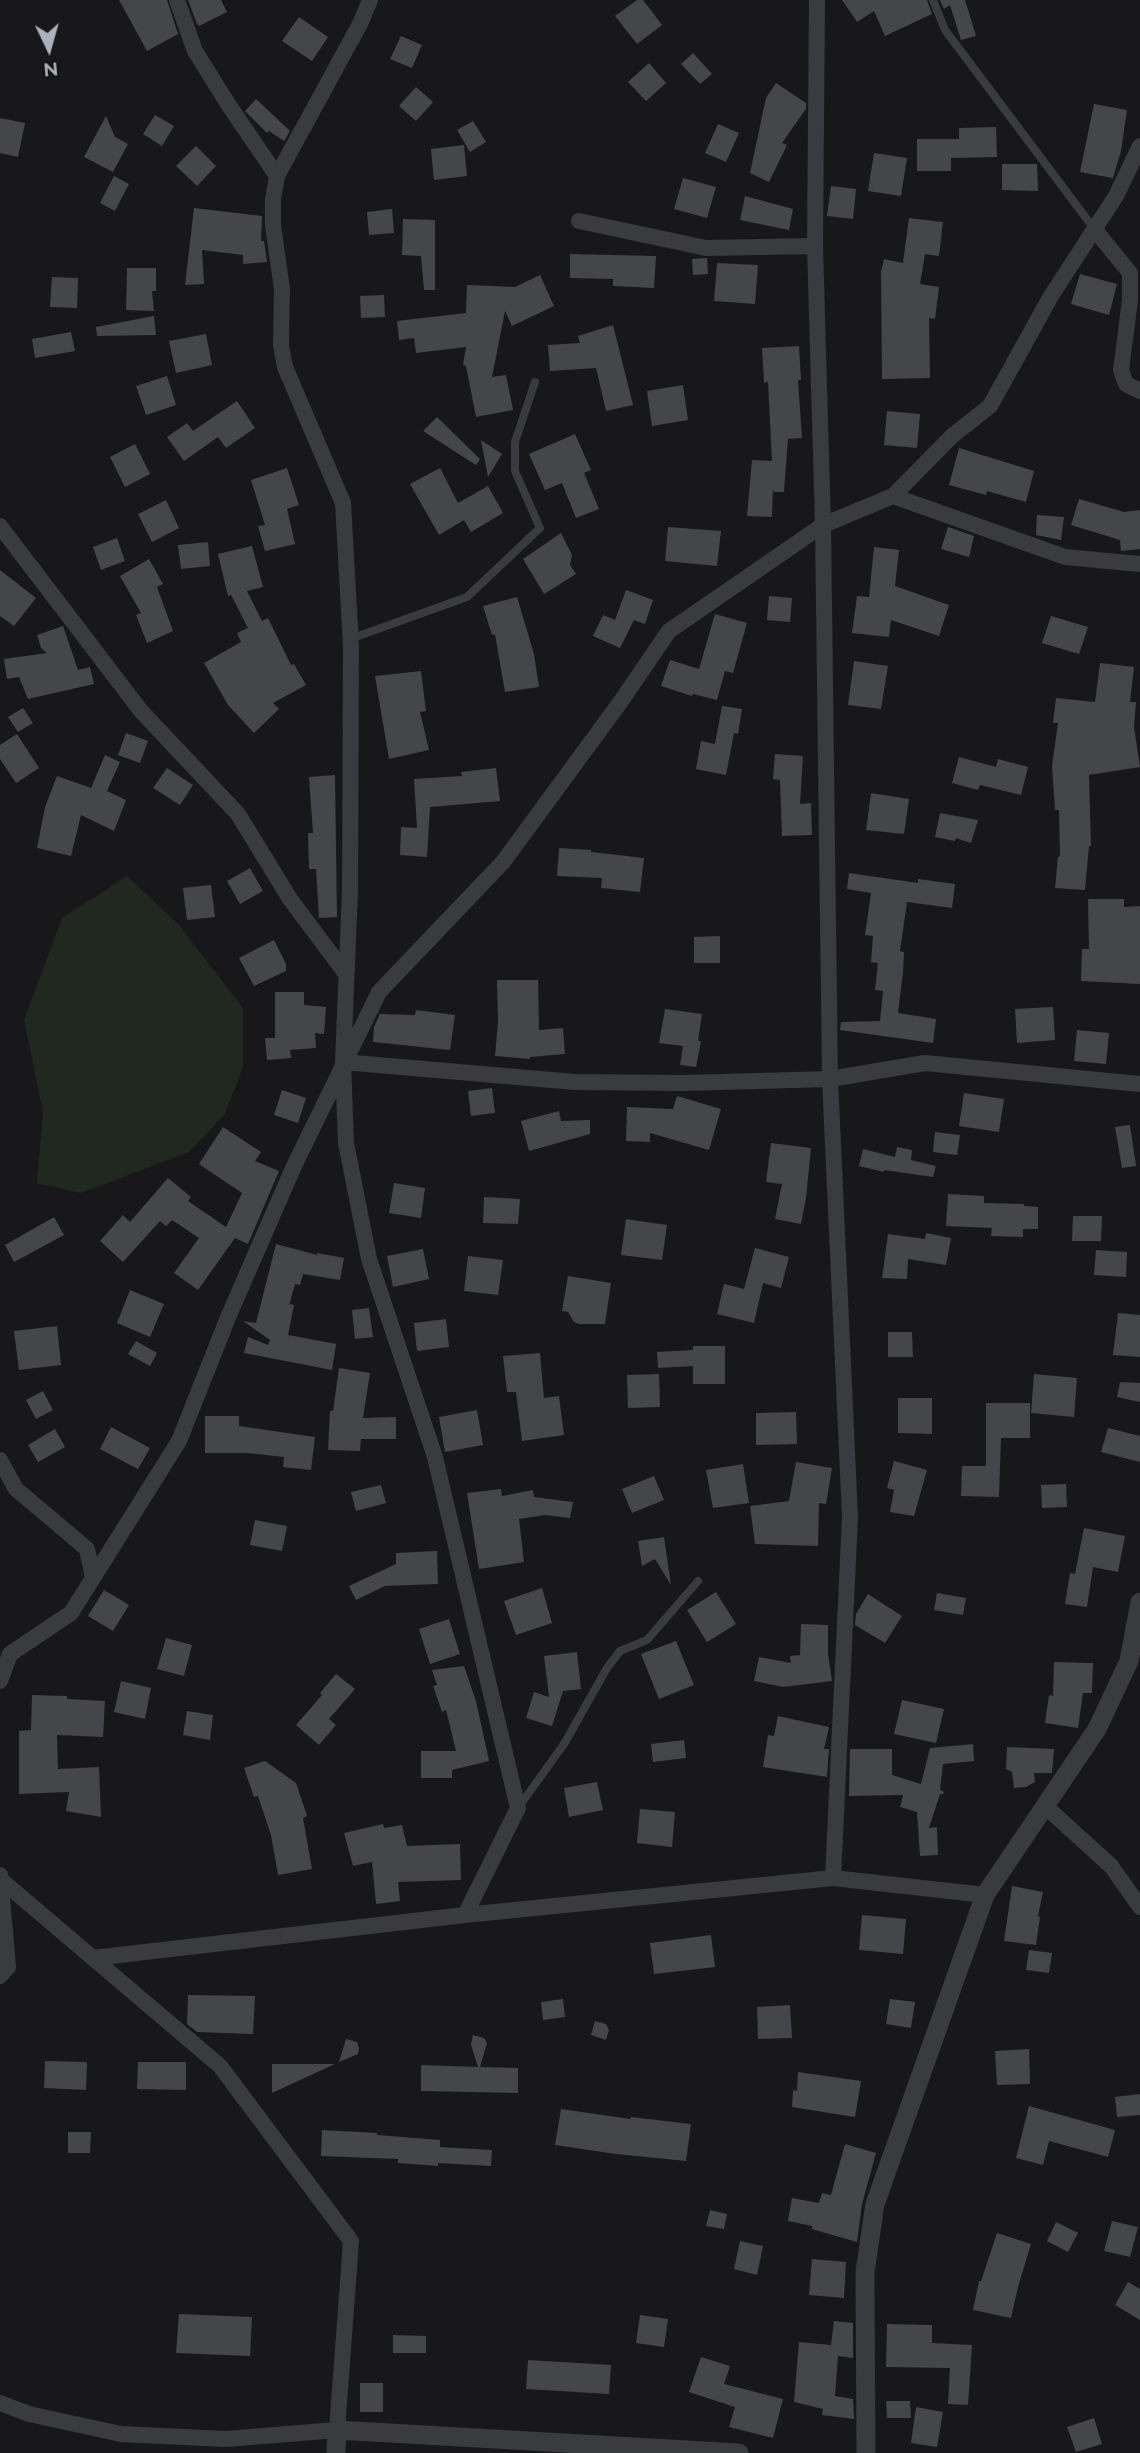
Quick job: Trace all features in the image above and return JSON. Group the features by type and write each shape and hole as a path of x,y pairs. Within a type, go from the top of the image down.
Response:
{"street":[{"path":"177,0 195,51 277,176"},
{"path":"370,0 361,22 277,176 273,226 282,289 281,345 285,367 343,503 350,639 350,891 343,1062 346,1143 369,1259 435,1457 518,1808 465,1914"},
{"path":"817,0 816,246 823,525 830,1079 849,1517 833,1878"},
{"path":"0,1681 10,1654 71,1613 179,1441 234,1302 294,1166 379,992 503,862 669,631 823,525 893,496 952,436 990,406 1051,296 1116,195 1140,146"},
{"path":"579,221 706,248 816,246"},
{"path":"1095,230 1130,273 1130,300 1121,370 1126,384 1140,391"},
{"path":"893,496 1065,557 1140,564"},
{"path":"0,526 141,711 238,814 290,899 346,974"},
{"path":"343,1062 575,1083 830,1079 925,1063 1140,1084"},
{"path":"0,1460 16,1489 87,1549 93,1578"},
{"path":"866,2453 865,2272 875,2204 985,1895 1097,1729 1129,1661 1140,1602"},
{"path":"1045,1806 1111,1866 1140,1907"},
{"path":"0,1878 220,2066 351,2241 336,2453"},
{"path":"0,1878 8,1967 0,1976"},
{"path":"93,1958 465,1914 833,1878 985,1895"},
{"path":"0,2403 29,2414 121,2434 226,2439 337,2430 739,2453"}],"lane":[{"path":"933,0 945,30 1095,230"},
{"path":"350,639 467,597 540,528 515,471 515,442 535,382"},
{"path":"518,1808 565,1744 607,1668 620,1651 647,1640 698,1581"}],"shaded area":[{"path":"127,876 179,925 243,1008 243,1067 225,1114 189,1152 81,1193 37,1183 43,1112 24,1020 62,918"}],"building":[{"path":"119,0 167,0 178,34 147,51"},
{"path":"188,0 221,0 227,12 199,26"},
{"path":"637,0 643,0 662,25 637,44 615,16"},
{"path":"842,0 927,0 932,14 885,36 874,11 857,22"},
{"path":"940,0 965,0 976,36 961,40 950,5 944,9"},
{"path":"299,17 328,37 312,61 282,41"},
{"path":"401,36 422,45 412,68 390,59"},
{"path":"693,53 712,74 700,84 681,64"},
{"path":"649,63 666,83 646,101 628,82"},
{"path":"776,83 806,103 806,109 782,143 787,145 769,182 750,173 766,98"},
{"path":"416,87 433,102 416,121 399,106"},
{"path":"256,99 290,131 284,141 269,131 267,133 245,111"},
{"path":"1094,104 1127,110 1121,151 1113,178 1080,172"},
{"path":"155,115 174,126 162,146 143,134"},
{"path":"106,116 115,137 128,144 113,172 84,157"},
{"path":"0,118 25,123 18,157 0,153"},
{"path":"473,121 486,142 470,152 457,130"},
{"path":"718,124 739,133 726,162 705,153"},
{"path":"996,127 997,157 951,158 951,171 917,171 917,139 959,139 959,128"},
{"path":"464,145 467,176 434,180 431,149"},
{"path":"196,146 216,166 197,186 176,166"},
{"path":"874,153 907,158 901,196 868,191"},
{"path":"1002,164 1037,164 1038,191 1002,190"},
{"path":"114,176 129,184 115,211 100,203"},
{"path":"683,178 716,187 707,218 674,209"},
{"path":"831,186 856,189 853,219 827,216"},
{"path":"745,196 793,209 789,230 740,220"},
{"path":"194,208 262,216 261,241 264,241 267,262 243,264 243,255 202,250 204,284 185,285"},
{"path":"392,209 394,233 369,235 367,212"},
{"path":"909,218 943,222 939,256 925,254 920,284 939,287 935,319 929,318 930,378 882,379 881,272 884,259 903,263"},
{"path":"403,219 435,220 435,290 424,290 421,256 402,255"},
{"path":"570,254 656,256 654,288 613,286 613,279 570,278"},
{"path":"707,258 708,274 693,275 692,259"},
{"path":"717,263 758,265 755,304 714,301"},
{"path":"127,268 156,268 156,291 152,291 154,311 126,310"},
{"path":"1080,274 1117,284 1109,315 1071,304"},
{"path":"540,275 554,306 512,326 505,311 492,377 506,375 513,410 476,417 466,366 463,365 466,347 416,353 414,338 399,340 397,321 466,313 467,285 515,287"},
{"path":"52,277 78,278 77,308 50,307"},
{"path":"384,295 385,317 361,318 360,296"},
{"path":"154,316 156,335 97,336 96,327"},
{"path":"613,325 633,405 606,411 596,368 550,371 548,345 580,343 578,336"},
{"path":"71,332 75,351 35,358 32,339"},
{"path":"206,334 212,365 176,373 169,341"},
{"path":"799,346 801,380 798,380 802,438 788,439 784,492 774,492 773,488 772,517 747,516 752,460 772,461 768,382 764,383 762,348"},
{"path":"167,376 176,405 146,415 136,386"},
{"path":"683,385 688,420 652,426 647,391"},
{"path":"237,401 255,428 226,448 218,437 184,461 167,437 187,423 193,431"},
{"path":"887,411 920,414 917,448 884,445"},
{"path":"437,417 480,459 476,465 423,431"},
{"path":"575,434 591,470 584,473 599,509 576,518 562,483 545,490 529,454"},
{"path":"481,440 502,454 488,477"},
{"path":"135,444 150,474 125,487 110,457"},
{"path":"959,448 1034,471 1026,502 987,491 986,495 949,485"},
{"path":"287,468 299,505 287,509 295,544 265,551 258,526 265,525 251,480"},
{"path":"440,468 458,503 488,486 503,513 471,532 464,520 439,535 410,484"},
{"path":"1079,499 1124,512 1140,510 1140,549 1121,551 1120,540 1071,525"},
{"path":"166,500 179,528 152,542 138,514"},
{"path":"1037,515 1064,517 1061,540 1036,535"},
{"path":"668,527 721,531 717,566 665,561"},
{"path":"948,527 974,536 969,557 941,549"},
{"path":"561,533 572,555 570,565 576,574 544,594 523,559"},
{"path":"117,538 125,561 101,570 93,547"},
{"path":"208,542 210,566 181,569 178,545"},
{"path":"252,546 263,587 247,591 262,621 268,618 291,665 294,664 306,685 273,703 279,709 254,733 228,705 204,663 241,642 237,633 248,628 231,595 228,596 218,554"},
{"path":"874,547 899,550 895,586 949,605 939,636 891,620 889,637 852,633 857,596 869,597"},
{"path":"149,559 163,584 157,587 173,631 147,643 136,615 141,613 120,576"},
{"path":"0,570 36,598 14,626 0,616"},
{"path":"626,590 653,600 645,624 634,620 620,648 593,636 603,615 615,620"},
{"path":"769,596 792,598 790,622 767,620"},
{"path":"517,597 534,654 539,687 505,692 495,634 492,635 483,606"},
{"path":"715,614 747,623 733,673 725,671 717,700 693,694 692,696 661,686 670,660 699,669"},
{"path":"1051,616 1088,627 1079,654 1042,643"},
{"path":"63,626 78,670 90,667 94,684 28,699 19,677 7,679 4,659 47,653 41,648 37,635"},
{"path":"854,661 888,666 881,709 848,705"},
{"path":"1100,663 1134,667 1130,702 1136,702 1134,727 1140,767 1089,775 1091,846 1085,890 1055,888 1058,856 1060,857 1059,810 1055,810 1052,766 1058,723 1053,723 1056,698 1095,702"},
{"path":"421,671 426,711 420,712 429,750 389,759 375,676"},
{"path":"722,706 742,709 738,734 734,733 726,775 696,769 701,741 715,744"},
{"path":"23,708 33,723 18,732 8,717"},
{"path":"126,733 148,741 140,763 118,755"},
{"path":"17,734 39,768 16,783 0,759 0,745"},
{"path":"775,754 803,756 800,804 811,803 812,835 782,836 780,780 773,779"},
{"path":"105,755 120,762 107,791 126,800 114,831 81,815 71,856 37,848 45,807 57,776 91,788"},
{"path":"959,757 996,767 998,759 1028,767 1021,795 980,785 978,790 952,783"},
{"path":"167,768 193,785 180,805 153,788"},
{"path":"496,768 500,801 430,807 427,857 400,855 401,827 417,828 414,779 462,776 461,772"},
{"path":"335,775 337,917 319,918 316,869 309,869 308,833 313,833 309,777"},
{"path":"871,793 909,799 904,834 866,830"},
{"path":"940,813 978,820 971,843 956,838 955,841 935,837"},
{"path":"559,848 644,858 640,892 601,888 602,878 557,876"},
{"path":"250,868 263,891 240,904 227,881"},
{"path":"849,873 918,883 918,879 955,884 952,908 907,902 900,951 904,952 898,1013 936,1019 933,1043 840,1030 841,1022 880,1021 883,991 875,990 878,963 871,962 873,936 865,935 871,893 847,889"},
{"path":"211,885 215,917 187,920 183,888"},
{"path":"1088,899 1124,899 1124,907 1140,906 1140,984 1081,981 1082,949 1089,949"},
{"path":"720,936 720,963 694,963 694,937"},
{"path":"274,940 286,964 286,971 254,986 239,958"},
{"path":"497,980 538,980 539,1030 563,1028 565,1054 530,1059 495,1056 498,1022"},
{"path":"275,992 304,992 304,1005 326,1007 324,1034 315,1033 316,1048 290,1050 291,1058 267,1060 265,1038 275,1038"},
{"path":"1053,1007 1055,1040 1017,1043 1015,1009"},
{"path":"665,1009 702,1014 696,1067 680,1065 683,1046 659,1043"},
{"path":"416,1010 455,1015 450,1050 373,1042 374,1027 380,1014 415,1015"},
{"path":"1077,1030 1109,1033 1106,1064 1074,1061"},
{"path":"492,1088 495,1113 471,1116 468,1091"},
{"path":"282,1090 306,1098 298,1123 274,1115"},
{"path":"964,1093 1004,1099 999,1132 959,1126"},
{"path":"677,1096 721,1109 709,1150 650,1133 650,1142 626,1141 627,1107 673,1109"},
{"path":"559,1111 561,1121 590,1120 590,1134 529,1151 521,1121"},
{"path":"1130,1125 1136,1166 1122,1168 1115,1127"},
{"path":"223,1127 261,1152 255,1161 279,1171 248,1244 235,1238 198,1290 174,1273 199,1238 172,1220 166,1226 160,1221 123,1262 100,1241 123,1215 130,1222 168,1178 191,1197 188,1201 226,1227 242,1193 199,1164"},
{"path":"935,1132 960,1135 957,1155 933,1152"},
{"path":"771,1143 811,1148 801,1224 775,1219 782,1184 766,1182"},
{"path":"897,1147 912,1150 911,1160 936,1166 933,1177 884,1172 859,1166 863,1149 895,1157"},
{"path":"394,1183 425,1188 421,1218 389,1213"},
{"path":"948,1194 984,1196 984,1203 1038,1207 1038,1229 1023,1229 1023,1237 991,1236 992,1228 946,1226"},
{"path":"484,1197 520,1199 518,1224 483,1223"},
{"path":"1073,1216 1102,1216 1101,1241 1072,1241"},
{"path":"54,1217 64,1235 14,1262 5,1245"},
{"path":"626,1219 667,1225 662,1260 621,1255"},
{"path":"926,1233 951,1238 946,1265 908,1259 907,1279 882,1278 888,1234 925,1239"},
{"path":"276,1244 317,1255 344,1258 340,1280 303,1274 300,1285 295,1284 289,1306 294,1305 288,1335 336,1344 332,1370 244,1353 248,1337 268,1345 270,1340 243,1321 256,1323"},
{"path":"755,1248 789,1257 781,1288 763,1283 754,1323 717,1314 724,1284 744,1289"},
{"path":"423,1249 429,1279 393,1287 387,1256"},
{"path":"1096,1250 1127,1252 1126,1277 1094,1275"},
{"path":"468,1256 503,1260 498,1295 464,1291"},
{"path":"568,1276 611,1283 605,1324 579,1324 574,1322 568,1312 562,1311"},
{"path":"130,1290 164,1304 150,1337 117,1323"},
{"path":"369,1308 373,1337 355,1339 352,1310"},
{"path":"1118,1313 1140,1315 1140,1357 1113,1355"},
{"path":"446,1319 449,1347 417,1351 414,1323"},
{"path":"57,1326 61,1365 19,1370 14,1331"},
{"path":"888,1332 912,1332 913,1357 888,1357"},
{"path":"136,1341 157,1353 150,1366 128,1354"},
{"path":"693,1346 725,1346 725,1384 693,1384 693,1366 658,1368 657,1352 693,1350"},
{"path":"540,1353 544,1398 559,1396 564,1435 522,1441 516,1392 507,1392 503,1356"},
{"path":"339,1368 370,1373 363,1418 396,1417 396,1439 361,1439 360,1451 328,1450 330,1411 333,1411"},
{"path":"659,1374 660,1407 628,1408 627,1375"},
{"path":"1034,1374 1077,1378 1074,1417 1031,1413"},
{"path":"1120,1382 1140,1383 1140,1402 1117,1397"},
{"path":"43,1391 53,1410 36,1419 26,1400"},
{"path":"898,1398 932,1398 932,1434 898,1433"},
{"path":"986,1403 1030,1403 1030,1438 1001,1438 999,1497 961,1496 962,1466 986,1466"},
{"path":"477,1410 483,1445 445,1452 439,1417"},
{"path":"796,1412 797,1444 756,1445 756,1413"},
{"path":"205,1416 239,1416 239,1426 315,1437 311,1470 283,1467 284,1457 247,1453 205,1453"},
{"path":"111,1427 150,1448 138,1469 100,1449"},
{"path":"1108,1428 1140,1436 1140,1462 1101,1452"},
{"path":"55,1429 65,1447 38,1462 28,1445"},
{"path":"894,1461 927,1470 914,1516 890,1512 894,1490 887,1488"},
{"path":"796,1462 832,1468 826,1504 819,1503 818,1546 755,1544 750,1506 789,1501"},
{"path":"743,1464 749,1503 713,1508 706,1470"},
{"path":"654,1476 664,1500 632,1513 622,1489"},
{"path":"1066,1484 1067,1507 1042,1508 1041,1485"},
{"path":"381,1485 386,1503 356,1511 351,1492"},
{"path":"501,1489 502,1496 533,1490 534,1497 573,1502 570,1518 545,1515 519,1519 524,1562 479,1569 467,1493"},
{"path":"255,1520 287,1526 282,1551 250,1545"},
{"path":"1084,1528 1125,1536 1118,1572 1093,1567 1087,1607 1065,1604 1070,1573 1075,1574"},
{"path":"664,1537 671,1585 655,1559 642,1566 638,1541"},
{"path":"437,1551 438,1584 385,1586 356,1600 349,1586 396,1564 396,1553"},
{"path":"542,1588 552,1623 516,1635 504,1601"},
{"path":"104,1590 129,1605 113,1631 88,1616"},
{"path":"716,1592 736,1624 707,1642 687,1610"},
{"path":"937,1593 966,1598 963,1615 934,1610"},
{"path":"868,1594 902,1616 885,1643 855,1625 856,1614"},
{"path":"449,1619 460,1654 430,1664 419,1629"},
{"path":"801,1624 828,1625 832,1681 783,1687 754,1681 759,1657 791,1663 790,1656 800,1655"},
{"path":"166,1638 192,1645 184,1676 157,1669"},
{"path":"676,1641 694,1685 659,1699 641,1654"},
{"path":"577,1652 581,1689 563,1691 552,1726 526,1718 534,1692 549,1697 544,1656"},
{"path":"1054,1662 1093,1663 1092,1693 1083,1693 1078,1728 1045,1723 1049,1695 1053,1696"},
{"path":"464,1666 476,1701 489,1761 452,1770 452,1778 421,1778 421,1751 456,1751 446,1710 442,1712 433,1686 437,1685 432,1670"},
{"path":"336,1674 355,1689 329,1719 336,1725 319,1745 296,1725"},
{"path":"121,1681 151,1688 145,1719 114,1712"},
{"path":"32,1695 105,1701 103,1737 57,1735 58,1769 99,1767 101,1817 66,1811 69,1792 19,1794 19,1731 31,1730"},
{"path":"902,1700 944,1709 936,1743 894,1734"},
{"path":"187,1711 213,1715 210,1740 183,1735"},
{"path":"778,1716 829,1727 824,1749 829,1749 827,1777 763,1767 768,1735 774,1736"},
{"path":"684,1740 686,1758 653,1762 651,1744"},
{"path":"973,1744 974,1761 943,1764 940,1790 944,1792 940,1794 929,1828 937,1827 938,1855 920,1856 917,1812 900,1807 903,1795 849,1796 850,1749 892,1749 892,1775 921,1784 930,1748"},
{"path":"1007,1747 1054,1749 1052,1773 1034,1773 1035,1782 1026,1787 1014,1788 1012,1772 1006,1769"},
{"path":"265,1761 296,1783 307,1816 303,1818 312,1869 278,1875 271,1835 258,1796 254,1797 244,1768"},
{"path":"597,1782 603,1810 569,1817 564,1788"},
{"path":"640,1809 675,1812 672,1847 637,1843"},
{"path":"383,1824 384,1828 402,1825 407,1846 460,1844 461,1880 398,1882 400,1901 376,1904 372,1862 353,1866 344,1833"},
{"path":"1012,1886 1043,1892 1036,1945 1004,1941"},
{"path":"862,1915 906,1919 903,1954 859,1950"},
{"path":"711,1935 715,1967 654,1974 650,1943"},
{"path":"1029,1950 1052,1953 1049,1973 1026,1970"},
{"path":"188,1995 255,1996 253,2034 197,2032 187,2024"},
{"path":"563,1999 565,2017 543,2020 541,2002"},
{"path":"890,1999 915,2002 911,2028 886,2024"},
{"path":"790,2005 792,2038 758,2039 757,2007"},
{"path":"595,2021 606,2024 609,2030 606,2040 591,2035"},
{"path":"473,2035 484,2038 487,2043 480,2067 518,2068 518,2093 421,2091 421,2065 478,2067 471,2045"},
{"path":"346,2039 357,2042 358,2054 339,2062"},
{"path":"1029,2049 1030,2084 997,2085 995,2051"},
{"path":"45,2061 87,2062 86,2090 44,2088"},
{"path":"138,2062 186,2062 186,2090 137,2089"},
{"path":"272,2064 335,2064 272,2093"},
{"path":"798,2072 861,2081 855,2117 792,2107 793,2090 797,2091"},
{"path":"1140,2094 1140,2115 1117,2117 1115,2097"},
{"path":"1029,2106 1115,2130 1108,2157 1049,2141 1043,2165 1016,2158"},
{"path":"561,2109 691,2124 686,2161 555,2145"},
{"path":"322,2130 440,2140 440,2147 492,2150 491,2166 438,2163 438,2166 398,2163 398,2159 321,2156"},
{"path":"68,2132 91,2132 90,2153 68,2153"},
{"path":"845,2144 876,2153 862,2204 857,2242 812,2229 812,2226 788,2221 792,2198 819,2203 822,2193 831,2195"},
{"path":"710,2210 727,2214 724,2229 706,2226"},
{"path":"1112,2221 1138,2227 1130,2257 1104,2251"},
{"path":"1056,2222 1078,2233 1068,2252 1047,2241"},
{"path":"997,2233 1031,2244 1011,2318 973,2310 979,2281"},
{"path":"740,2241 763,2246 757,2275 734,2269"},
{"path":"812,2259 846,2262 844,2298 809,2295"},
{"path":"1128,2282 1140,2289 1140,2320 1115,2305"},
{"path":"179,2314 252,2317 250,2356 176,2353"},
{"path":"640,2315 668,2319 664,2347 636,2343"},
{"path":"834,2321 853,2323 853,2358 838,2356 835,2396 853,2399 854,2419 822,2415 823,2409 794,2402 799,2342 831,2345"},
{"path":"887,2324 932,2325 932,2343 972,2345 968,2405 948,2404 950,2368 886,2367"},
{"path":"393,2335 426,2336 426,2353 393,2353"},
{"path":"701,2357 730,2366 724,2384 783,2399 773,2438 729,2427 735,2407 689,2392"},
{"path":"528,2360 611,2365 609,2394 526,2389"},
{"path":"360,2383 383,2383 383,2412 360,2412"},
{"path":"886,2401 910,2401 911,2418 887,2418"},
{"path":"916,2407 943,2412 937,2447 911,2443"},
{"path":"1094,2418 1102,2444 1076,2452 1067,2427"}]}
